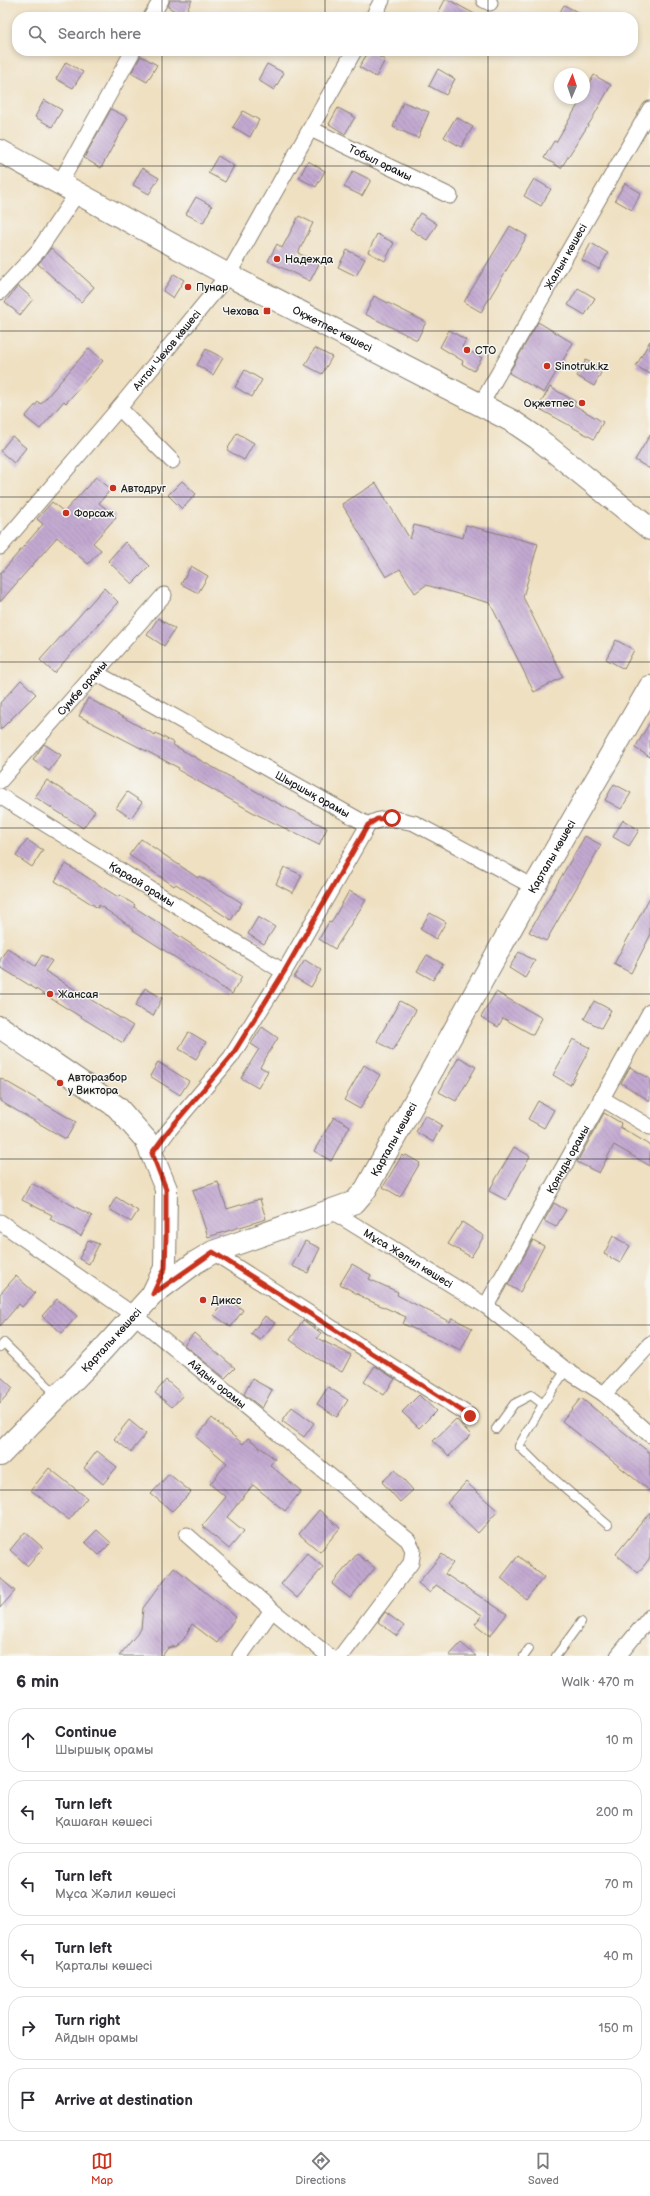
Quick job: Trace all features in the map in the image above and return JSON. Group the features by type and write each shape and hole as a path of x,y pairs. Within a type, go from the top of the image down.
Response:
{"street":[{"path":"154,12 161,0"},
{"path":"376,12 382,0"},
{"path":"0,292 38,251 131,56"},
{"name":"Антон Чехов көшесі","path":"0,546 119,408 228,275 312,129 351,56"},
{"name":"Жалын көшесі","path":"481,404 650,109"},
{"name":"Тобыл орамы","path":"312,129 450,196"},
{"name":"Оқжетпес көшесі","path":"0,151 69,187 228,275 512,421 537,438 650,529"},
{"path":"119,408 172,461"},
{"name":"Сумбе орамы","path":"0,781 164,595"},
{"name":"Шыршық орамы","path":"96,673 368,825"},
{"name":"Қарталы көшесі","path":"0,1455 135,1316 153,1294 213,1252 355,1202 366,1189 534,886 650,688"},
{"name":"Қараой орамы","path":"0,796 284,972"},
{"path":"152,1153 169,1130 231,1057 284,972 368,825 377,819 392,818 414,823 534,886"},
{"name":"Қоянды орамы","path":"486,1306 650,1012"},
{"path":"0,1028 117,1107 136,1126 152,1153 166,1189 165,1268 153,1294"},
{"path":"601,1098 650,1127"},
{"name":"Мұса Жәлил көшесі","path":"330,1210 486,1306 566,1370 604,1394 650,1435"},
{"name":"Айдын орамы","path":"0,1222 135,1316 408,1540 413,1550 411,1563 341,1656"},
{"path":"213,1252 470,1416"},
{"path":"604,1394 650,1344"},
{"path":"187,1535 272,1610 329,1656"},
{"path":"240,1656 272,1610"},
{"path":"618,1656 650,1617"}],"lane":[{"path":"0,1347 4,1343 57,1395"},
{"path":"566,1370 543,1404 519,1446 538,1465 608,1525"},
{"path":"496,1429 514,1404 531,1395 543,1404"},
{"path":"556,1656 581,1622"}],"building":[{"path":"170,0 192,0 186,12 177,12 168,7"},
{"path":"445,0 449,0 471,12 439,12"},
{"path":"564,5 577,12 560,12"},
{"path":"141,56 157,65 147,82 131,73"},
{"path":"366,56 378,56 385,60 376,77 359,67"},
{"path":"66,62 83,72 73,88 56,79"},
{"path":"267,64 284,73 274,90 258,80"},
{"path":"438,69 455,79 446,95 429,86"},
{"path":"594,75 611,85 592,119 561,168 544,158 554,141 556,142 578,104 590,104 590,82"},
{"path":"44,100 62,110 52,127 35,117"},
{"path":"403,102 429,112 418,138 393,127"},
{"path":"338,108 355,117 345,134 329,124"},
{"path":"111,109 128,118 101,168 84,158"},
{"path":"243,111 259,120 250,137 233,127"},
{"path":"456,117 473,127 461,147 444,137"},
{"path":"218,156 234,166 225,182 208,173"},
{"path":"308,161 325,171 316,187 299,178"},
{"path":"142,168 159,178 149,194 133,185"},
{"path":"353,171 371,180 362,196 344,187"},
{"path":"534,179 551,189 541,206 524,196"},
{"path":"625,183 641,193 632,210 615,200"},
{"path":"196,197 212,206 203,223 186,214"},
{"path":"420,213 437,224 427,240 410,229"},
{"path":"299,216 313,223 298,253 319,264 310,281 268,261 277,244 282,248"},
{"path":"510,226 527,236 481,312 464,302"},
{"path":"377,234 394,243 385,261 368,252"},
{"path":"591,243 608,253 599,269 582,260"},
{"path":"51,248 94,287 81,302 38,264"},
{"path":"347,250 365,259 356,276 338,267"},
{"path":"174,274 184,280 173,298 163,291"},
{"path":"18,286 33,299 20,315 5,302"},
{"path":"578,288 595,298 585,315 568,305"},
{"path":"374,296 426,322 417,340 365,314"},
{"path":"538,322 573,343 544,393 509,373"},
{"path":"449,330 466,340 462,347 482,358 474,371 462,364 463,361 440,347"},
{"path":"650,341 650,374 636,366"},
{"path":"89,348 103,361 66,403 64,401 40,429 25,417 38,402 41,404"},
{"path":"315,348 332,357 322,374 305,365"},
{"path":"206,349 223,358 213,375 197,365"},
{"path":"586,360 603,369 594,386 577,376"},
{"path":"245,370 262,380 252,397 235,387"},
{"path":"550,387 576,402 574,405 603,422 594,439 538,408"},
{"path":"237,433 254,443 244,460 227,450"},
{"path":"650,435 650,469 635,460"},
{"path":"12,436 26,448 14,463 0,451"},
{"path":"96,477 111,489 99,503 116,517 93,543 101,550 88,564 57,537 0,602 0,574 43,524 37,519 52,502 64,512"},
{"path":"182,481 196,494 182,509 168,495"},
{"path":"376,483 410,539 414,525 463,538 466,525 538,544 523,597 563,677 534,692 490,603 426,585 415,593 400,569 386,577 342,504"},
{"path":"125,542 150,566 132,584 108,561"},
{"path":"191,566 208,576 198,593 181,584"},
{"path":"104,588 118,602 54,673 40,660"},
{"path":"158,618 175,629 164,646 147,635"},
{"path":"616,640 634,650 624,669 606,659"},
{"path":"21,680 36,694 0,730 0,703"},
{"path":"88,698 155,735 156,733 174,743 173,745 275,802 327,828 319,845 256,814 178,770 179,768 79,716"},
{"path":"650,722 650,757 635,748"},
{"path":"44,744 61,755 49,771 33,760"},
{"path":"47,780 95,811 83,828 35,797"},
{"path":"614,784 631,793 621,809 605,800"},
{"path":"127,792 142,802 131,818 116,808"},
{"path":"623,820 639,830 629,846 613,837"},
{"path":"585,836 601,845 546,941 529,932"},
{"path":"141,839 198,878 199,876 242,903 231,920 176,884 174,886 129,855"},
{"path":"27,840 43,850 32,867 16,856"},
{"path":"66,864 118,897 119,895 135,905 134,907 242,977 232,994 133,930 134,929 99,905 98,908 55,881"},
{"path":"284,867 302,875 293,893 276,884"},
{"path":"349,891 366,900 335,949 319,939 329,922 331,923"},
{"path":"650,897 650,936 631,973 614,964"},
{"path":"430,913 446,922 436,939 420,929"},
{"path":"258,917 275,927 264,944 248,934"},
{"path":"7,948 35,966 42,955 52,961 45,971 133,1026 123,1043 0,967 0,960"},
{"path":"519,952 535,961 525,978 509,968"},
{"path":"427,955 443,964 433,980 417,971"},
{"path":"305,960 321,970 311,987 294,977"},
{"path":"145,988 162,998 153,1016 135,1006"},
{"path":"496,992 542,1018 533,1035 503,1018 498,1027 481,1017"},
{"path":"400,1001 416,1010 393,1051 377,1041"},
{"path":"594,1001 611,1010 601,1028 584,1019"},
{"path":"262,1027 278,1038 260,1067 268,1071 258,1088 241,1078 259,1049 251,1044"},
{"path":"189,1032 206,1042 196,1059 179,1049"},
{"path":"573,1039 590,1048 570,1085 553,1075"},
{"path":"459,1057 476,1067 456,1101 439,1092"},
{"path":"158,1062 189,1081 180,1095 150,1076"},
{"path":"364,1065 380,1075 360,1109 344,1100"},
{"path":"630,1067 650,1079 650,1101 621,1083"},
{"path":"0,1078 76,1122 66,1139 0,1101"},
{"path":"538,1101 554,1110 544,1128 528,1119"},
{"path":"604,1113 621,1123 620,1127 650,1145 650,1166 614,1145 599,1173 577,1162"},
{"path":"425,1115 442,1125 433,1142 416,1132"},
{"path":"334,1117 350,1126 331,1161 314,1151"},
{"path":"514,1147 530,1156 506,1200 489,1191"},
{"path":"402,1155 404,1157 406,1155 420,1163 400,1197 383,1187"},
{"path":"218,1182 227,1209 260,1199 266,1219 208,1237 193,1190"},
{"path":"31,1183 92,1216 81,1236 50,1219 52,1215 22,1200"},
{"path":"116,1197 138,1211 131,1222 109,1209"},
{"path":"554,1203 566,1210 556,1227 544,1221"},
{"path":"462,1222 484,1236 471,1257 448,1244"},
{"path":"613,1236 630,1246 620,1263 604,1254"},
{"path":"88,1240 99,1244 89,1264 79,1259"},
{"path":"533,1240 544,1246 520,1292 508,1285"},
{"path":"305,1241 320,1248 308,1273 292,1266"},
{"path":"352,1264 371,1275 369,1279 398,1292 397,1295 450,1322 452,1318 472,1328 461,1350 403,1324 406,1317 368,1300 340,1284"},
{"path":"16,1276 35,1293 22,1307 19,1304 0,1326 0,1294"},
{"path":"226,1298 243,1310 231,1327 214,1315"},
{"path":"57,1299 77,1316 62,1333 42,1316"},
{"path":"265,1316 275,1323 260,1340 251,1334"},
{"path":"303,1320 321,1333 317,1338 351,1355 342,1372 320,1360 290,1340"},
{"path":"194,1333 235,1368 225,1378 184,1345"},
{"path":"375,1366 395,1379 384,1395 364,1382"},
{"path":"0,1376 13,1388 0,1403"},
{"path":"252,1379 272,1390 262,1408 244,1394"},
{"path":"166,1380 183,1395 172,1407 155,1393"},
{"path":"328,1387 348,1400 337,1417 317,1404"},
{"path":"419,1395 436,1411 419,1428 402,1412"},
{"path":"581,1398 650,1453 650,1491 562,1421"},
{"path":"292,1407 314,1423 304,1437 282,1421"},
{"path":"212,1418 243,1444 248,1438 275,1459 270,1465 301,1491 285,1511 253,1485 227,1517 244,1531 229,1549 202,1526 226,1497 210,1484 227,1463 196,1437"},
{"path":"456,1419 471,1435 449,1456 433,1441"},
{"path":"129,1420 146,1434 131,1452 114,1439"},
{"path":"97,1451 117,1467 103,1484 84,1468"},
{"path":"49,1468 87,1498 69,1520 31,1490"},
{"path":"395,1470 413,1490 400,1502 382,1482"},
{"path":"169,1474 191,1492 172,1511 151,1494"},
{"path":"466,1482 498,1511 478,1533 447,1503"},
{"path":"319,1510 340,1528 320,1552 299,1534"},
{"path":"650,1512 650,1558 638,1573 616,1554"},
{"path":"97,1530 111,1543 99,1555 85,1542"},
{"path":"25,1532 43,1548 28,1566 10,1550"},
{"path":"307,1553 323,1567 297,1598 281,1584"},
{"path":"357,1554 375,1568 350,1598 332,1584"},
{"path":"442,1554 453,1563 445,1574 507,1614 490,1636 475,1624 482,1615 436,1585 430,1593 418,1583"},
{"path":"518,1556 544,1577 526,1599 501,1578"},
{"path":"174,1567 236,1617 217,1643 192,1624 184,1639 176,1646 168,1648 162,1656 119,1656 141,1629 143,1608"},
{"path":"0,1578 15,1591 0,1608"},
{"path":"385,1612 404,1626 397,1636 378,1622"},
{"path":"461,1643 476,1656 449,1656"}],"place":[{"name":"Надежда","path":"277,259"},
{"name":"Пунар","path":"188,287"},
{"name":"Чехова","path":"267,311"},
{"name":"СТО","path":"467,350"},
{"name":"Sinotruk.kz","path":"547,366"},
{"name":"Оқжетпес","path":"582,403"},
{"name":"Автодруг","path":"113,488"},
{"name":"Форсаж","path":"66,513"},
{"name":"Жансая","path":"50,994"},
{"name":"Авторазбор у Виктора","path":"60,1083"},
{"name":"Диксс","path":"203,1300"}],"route":[{"path":"392,818 377,819 368,825 284,972 231,1057 169,1130 152,1153 166,1189 165,1268 153,1294 196,1262 213,1252 470,1416"}]}
